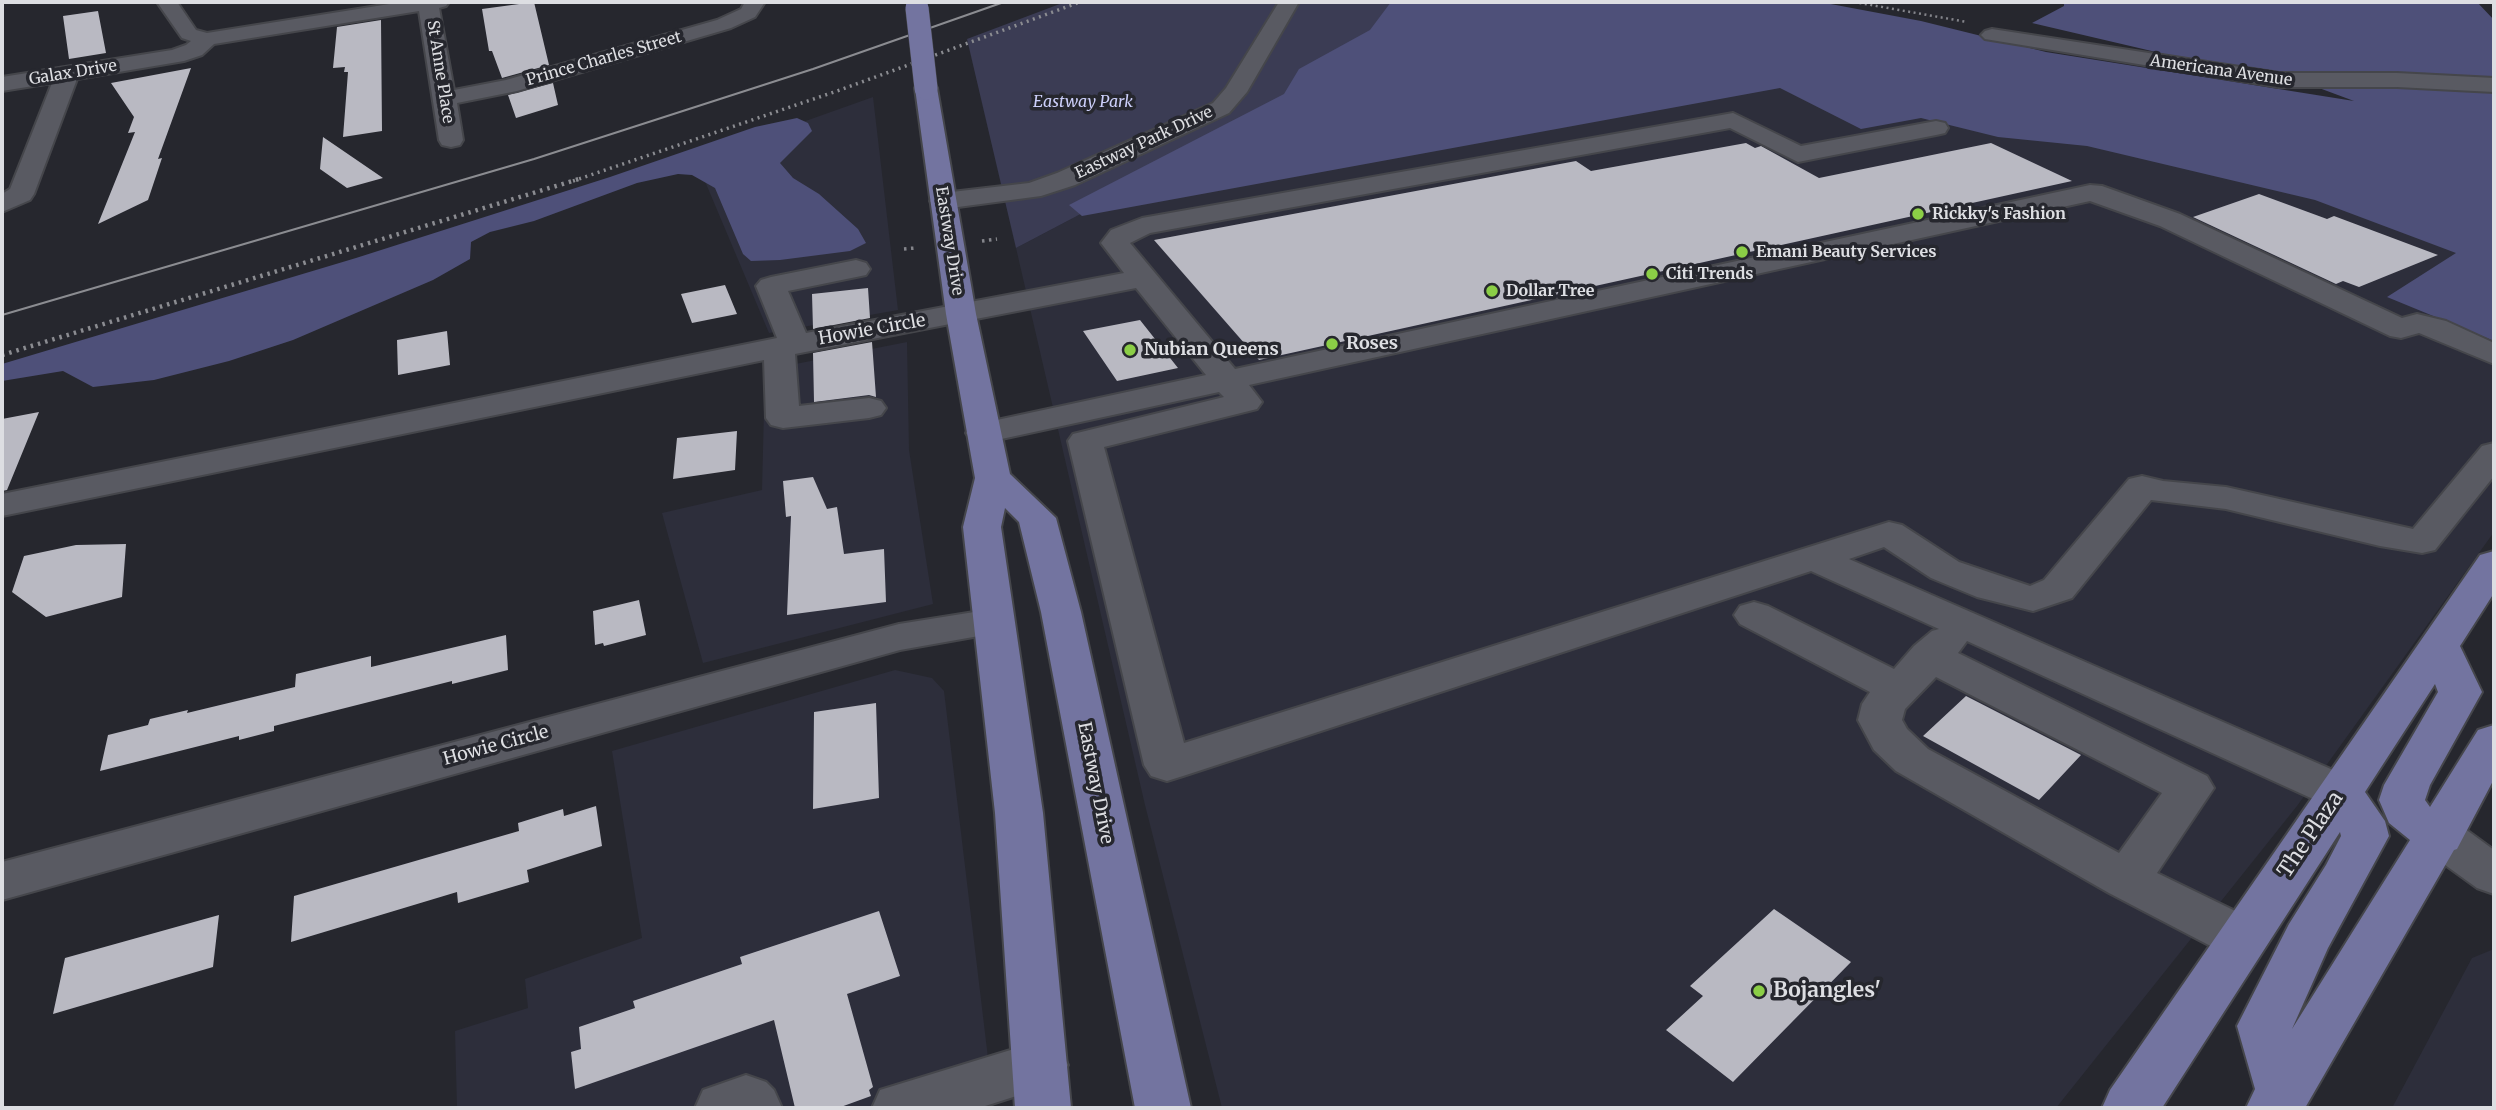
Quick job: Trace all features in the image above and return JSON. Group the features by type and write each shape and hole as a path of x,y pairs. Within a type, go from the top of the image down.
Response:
{"main road":[{"name":"Eastway Drive","path":"917,5 926,88 961,314 993,478 982,527 1019,813 1041,1087"},
{"name":"Eastway Drive","path":"993,478 1037,518 1061,612 1163,1108"},
{"name":"The Plaza","path":"2130,1108 2439,646 2488,583"},
{"path":"2439,646 2460,692 2407,785 2402,800 2406,811 2414,820 2440,836"},
{"path":"2279,1100 2440,836 2494,741"},
{"path":"2279,1100 2264,1026 2307,939 2345,876 2364,836 2361,821 2340,792"}],"street":[{"path":"167,2 189,34 207,39"},
{"name":"Prince Charles Street","path":"443,99 509,86 724,24 748,13 755,2"},
{"name":"Eastway Park Drive","path":"943,201 1032,190 1066,180 1221,108 1236,92 1289,2"},
{"name":"Galax Drive","path":"2,85 189,52 207,39 433,3"},
{"name":"St Anne Place","path":"433,3 443,99 452,140"},
{"name":"Americana Avenue","path":"1992,35 2279,80 2397,80 2494,85"},
{"path":"2,203 21,194 67,74"},
{"path":"1936,128 1798,154 1733,120 1142,226 1121,236 1115,243 1245,402 1085,441 1167,765 1889,533 1945,570 1991,588 2033,599 2058,589 2142,486 2163,492 2226,498 2422,542 2494,453"},
{"path":"983,433 2090,193 2102,194 2170,220 2401,329 2417,323 2435,328 2494,355"},
{"path":"856,269 771,286 787,346 783,418 869,408"},
{"name":"Howie Circle","path":"2,505 787,346 1144,278"},
{"path":"1815,558 2340,792"},
{"path":"1754,615 1897,688"},
{"name":"Howie Circle","path":"2,881 899,637 993,622"},
{"path":"1964,624 1929,656 1884,704 1880,720 1890,739 1912,760 2126,880 2242,938"},
{"path":"1929,656 2191,788 2126,880"},
{"path":"2440,836 2494,852"},
{"path":"2440,836 2494,876"},
{"path":"900,1108 1041,1087"},
{"path":"723,1108 746,1100 754,1108"}],"path":[{"path":"1854,2 1965,22 1990,29 1992,35"},
{"path":"982,241 997,239"},
{"path":"904,249 915,248"}],"shaded area":[{"path":"1391,2 1820,2 1921,21 2046,52 2354,101 2276,72 2173,56 2032,23 2064,6 2064,2 2477,2 2494,20 2494,341 2387,297 2456,253 2315,200 2087,146 1998,137 1921,118 1861,129 1780,88 1082,216 1069,205 1284,94 1299,69 1370,30"},
{"path":"1484,2 2494,213 2494,532 2297,806 2056,1108 1222,1108 1145,805 1016,248"},
{"path":"873,97 898,310 769,333 696,160"},
{"path":"797,118 808,123 812,131 780,163 793,178 819,194 858,229 866,243 850,251 751,261 743,254 715,188 692,175 678,174 637,183 534,221 490,232 471,242 470,259 433,280 293,340 229,361 154,380 93,387 63,371 2,381 2,364 356,258 610,177 755,127"},
{"path":"907,342 909,450 933,604 703,663 662,513 762,490 765,370"},
{"path":"895,670 932,678 944,691 994,1108 457,1108 455,1031 528,1008 525,979 642,938 612,751"},
{"path":"2494,949 2494,1108 2392,1108 2472,958"}],"green space":[{"name":"Eastway Park","path":"1065,2 1484,2 1016,248 967,39"}],"building":[{"path":"534,2 549,65 502,78 492,51 489,51 482,9"},
{"path":"98,11 106,53 69,59 63,16"},
{"path":"381,20 382,131 343,137 348,72 344,72 345,67 333,68 337,27"},
{"path":"191,68 158,159 162,158 148,200 98,224 135,132 128,133 134,117 111,83"},
{"path":"553,83 558,105 516,118 508,95"},
{"path":"323,137 383,178 347,188 320,169"},
{"path":"1746,143 1755,148 1761,146 1819,178 1991,143 2072,181 1259,360 1154,240 1576,161 1591,171"},
{"path":"2259,194 2327,219 2334,216 2438,255 2359,287 2343,281 2336,284 2193,217"},
{"path":"725,285 737,314 692,323 681,294"},
{"path":"868,288 870,318 813,329 812,294"},
{"name":"Nubian Queens","path":"1140,320 1178,368 1117,381 1083,331"},
{"path":"447,331 450,365 398,375 397,340"},
{"path":"872,342 876,397 869,395 814,402 813,353"},
{"path":"39,412 7,490 2,491 2,419"},
{"path":"737,431 735,470 673,479 677,438"},
{"path":"813,477 827,509 837,507 844,554 884,549 886,602 787,615 791,516 786,517 783,481"},
{"path":"126,544 122,597 46,617 12,592 24,556 76,545"},
{"path":"639,600 646,635 604,646 603,643 595,645 593,611"},
{"path":"506,635 508,670 452,684 452,681 274,726 274,731 239,740 239,736 100,771 108,735 148,725 150,719 188,710 187,713 295,687 296,674 371,656 371,667"},
{"path":"1966,696 2081,755 2039,800 1923,736"},
{"path":"876,703 879,798 813,809 814,712"},
{"path":"596,806 602,846 527,870 529,882 458,903 457,892 291,942 294,896 519,831 518,823 563,809 564,816"},
{"name":"Bojangles'","path":"1774,909 1851,962 1733,1082 1666,1030 1703,996 1690,986"},
{"path":"879,911 900,976 847,994 873,1087 869,1090 871,1096 838,1108 795,1108 774,1020 575,1089 571,1052 581,1049 579,1027 635,1008 633,1001 742,964 740,957"},
{"path":"219,915 213,967 53,1014 65,958"}],"tram line":[{"path":"2,315 534,159 813,69 1004,2"}],"railway":[{"path":"578,179 840,90 1080,2"},
{"path":"2,355 578,179"},
{"path":"573,181 578,179"}],"place":[{"name":"Rickky's Fashion","path":"1918,214"},
{"name":"Emani Beauty Services","path":"1742,252"},
{"name":"Citi Trends","path":"1652,274"},
{"name":"Dollar Tree","path":"1492,291"},
{"name":"Roses","path":"1332,344"},
{"name":"Nubian Queens","path":"1130,350"},
{"name":"Bojangles'","path":"1759,991"}]}
